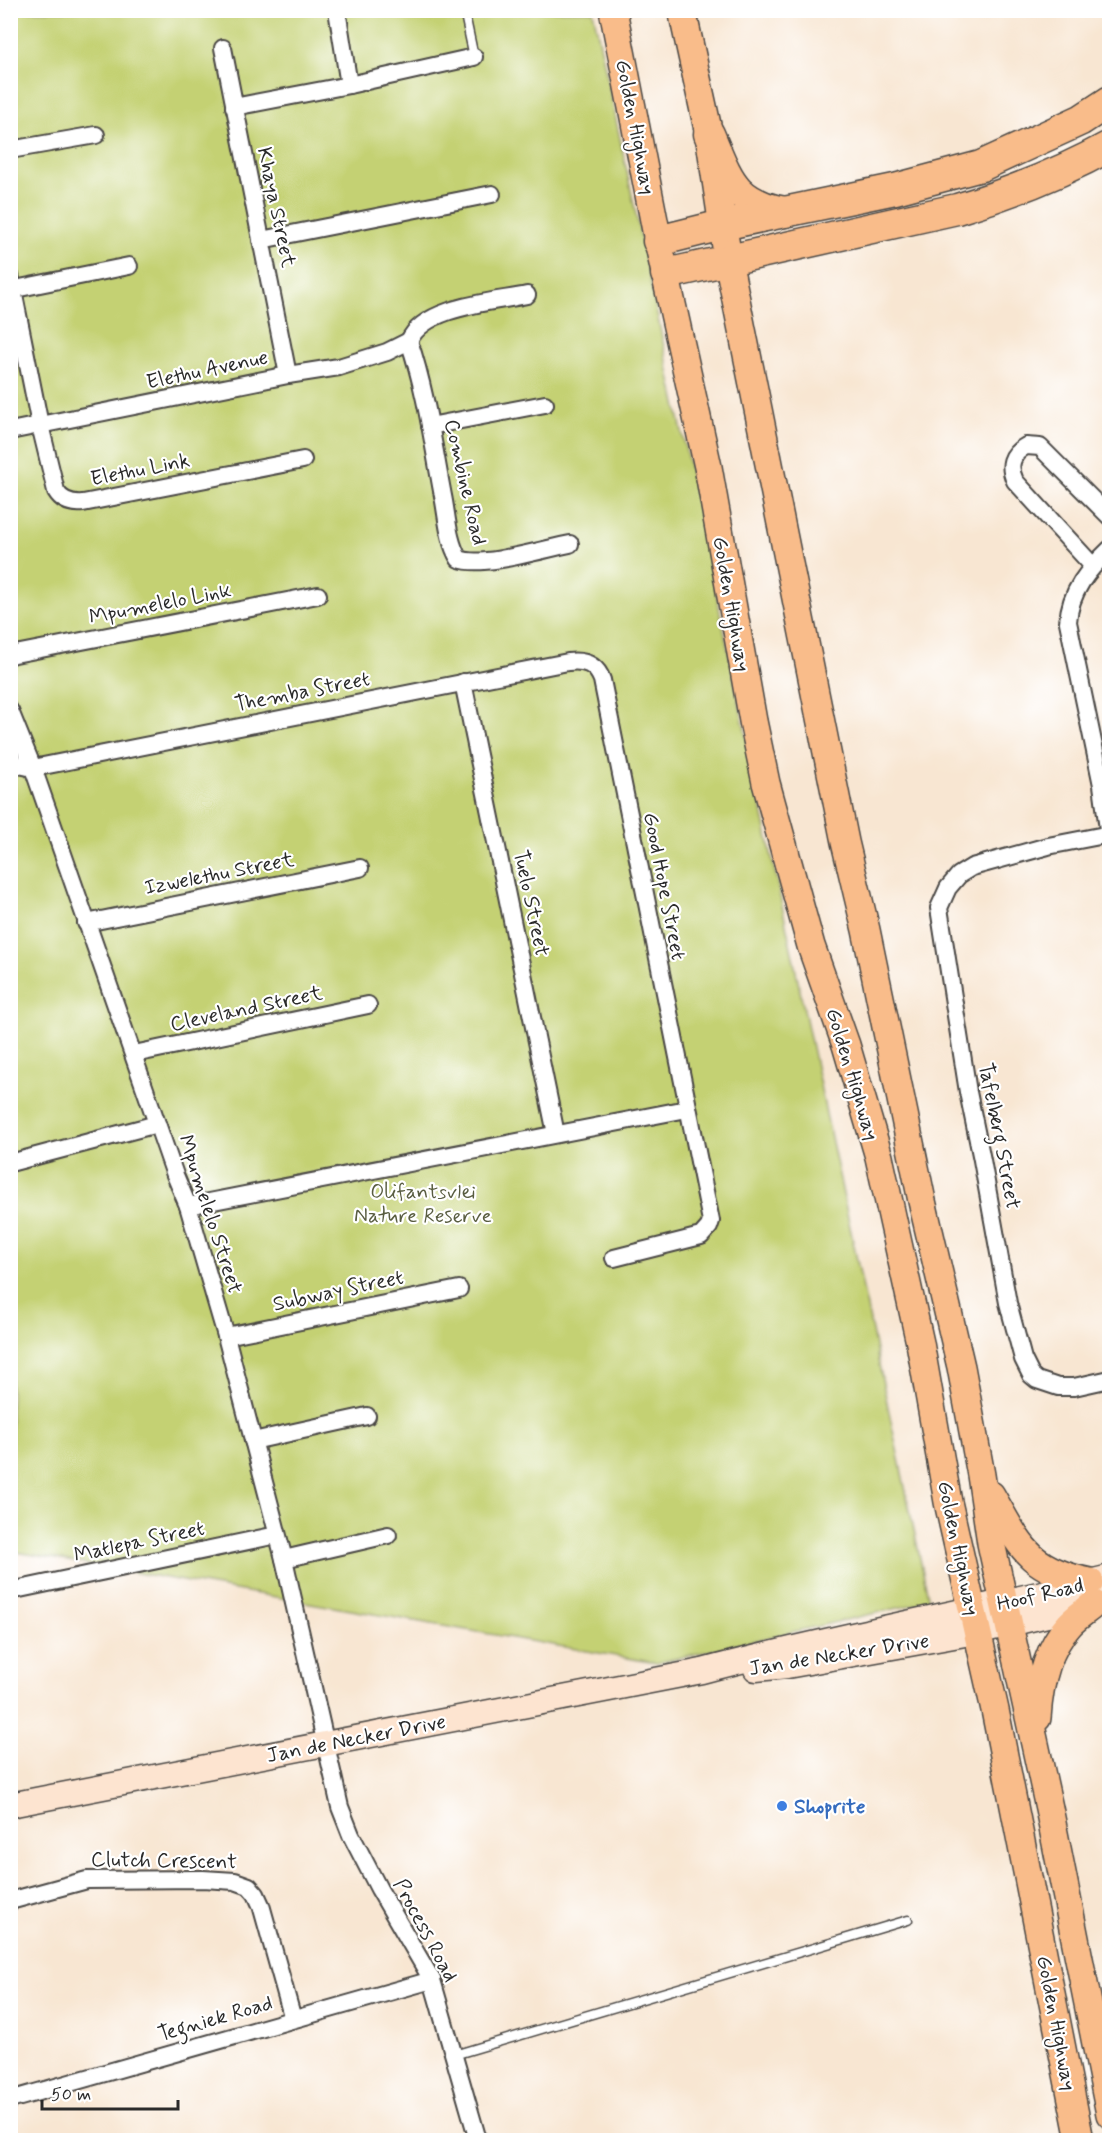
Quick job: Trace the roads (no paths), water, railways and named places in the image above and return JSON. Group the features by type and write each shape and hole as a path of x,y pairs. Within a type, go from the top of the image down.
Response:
{"highway":[{"path":"658,241 722,225 895,189 981,166 1081,120 1110,102"},
{"path":"709,134 728,176 742,195 759,206 786,212"},
{"path":"666,274 920,219 998,197 1110,146"}],"main road":[{"name":"Golden Highway","path":"612,10 658,241 708,467 766,783 811,946 846,1045 879,1157 920,1343 948,1502 994,1710 1080,2140"},
{"name":"Golden Highway","path":"682,10 709,134 728,260 843,831 866,930 922,1201 961,1367 991,1543 1035,1742 1110,2114"},
{"path":"981,1475 1019,1545 1036,1562 1101,1591 1064,1631 1048,1662 1038,1701 1035,1742"},
{"name":"Hoof Road","path":"974,1621 1101,1591"},
{"name":"Jan de Necker Drive","path":"10,1805 702,1671 787,1666 974,1621"}],"street":[{"path":"337,10 349,84"},
{"name":"Khaya Street","path":"223,48 288,375"},
{"path":"234,107 474,57"},
{"path":"10,150 96,135"},
{"path":"261,240 492,194"},
{"path":"11,284 129,266"},
{"name":"Elethu Link","path":"11,284 40,425 56,491 61,498 71,503 83,503 303,460"},
{"path":"409,341 417,327 437,315 527,295"},
{"name":"Elethu Avenue","path":"10,431 358,362 409,341"},
{"name":"Combine Road","path":"409,341 425,397 448,522 455,552 459,559 471,562 485,561 570,544"},
{"path":"430,426 545,404"},
{"path":"1092,565 1015,481 1011,468 1014,455 1026,446 1040,447 1110,517"},
{"path":"1109,837 1102,785 1068,622 1075,593 1085,574 1110,549"},
{"name":"Mpumelelo Link","path":"10,655 318,594"},
{"name":"Themba Street","path":"10,766 33,768 575,661 587,663 599,672"},
{"name":"Good Hope Street","path":"599,672 711,1218 709,1227 701,1236 614,1258"},
{"name":"Tuelo Street","path":"463,682 556,1134"},
{"name":"Mpumelelo Street","path":"10,711 33,768 157,1124 188,1206 226,1336 284,1559 324,1744"},
{"name":"Tafelberg Street","path":"1109,837 1048,846 972,867 959,875 948,888 939,908 939,914 968,1092 1008,1303 1023,1359 1031,1375 1045,1384 1058,1387 1074,1387 1110,1379"},
{"name":"Izwelethu Street","path":"87,923 360,868"},
{"name":"Cleveland Street","path":"134,1054 368,1005"},
{"path":"188,1206 687,1109"},
{"path":"10,1163 157,1124"},
{"name":"Subway Street","path":"226,1336 459,1289"},
{"path":"253,1441 368,1416"},
{"name":"Matlepa Street","path":"10,1591 277,1535"},
{"path":"284,1559 388,1535"},
{"name":"Process Road","path":"324,1744 340,1807 351,1835 379,1889 432,1980 478,2140"},
{"name":"Clutch Crescent","path":"10,1900 87,1880 192,1879 243,1883 253,1889 261,1905 293,2019"},
{"name":"Tegniek Road","path":"10,2100 432,1980"}],"lane":[{"path":"464,10 474,57"},
{"path":"454,2055 908,1920"}],"place":[{"name":"Shoprite","path":"782,1806"}],"park label":[{"name":"Olifantsvlei Nature Reserve","path":"423,1203"}]}
